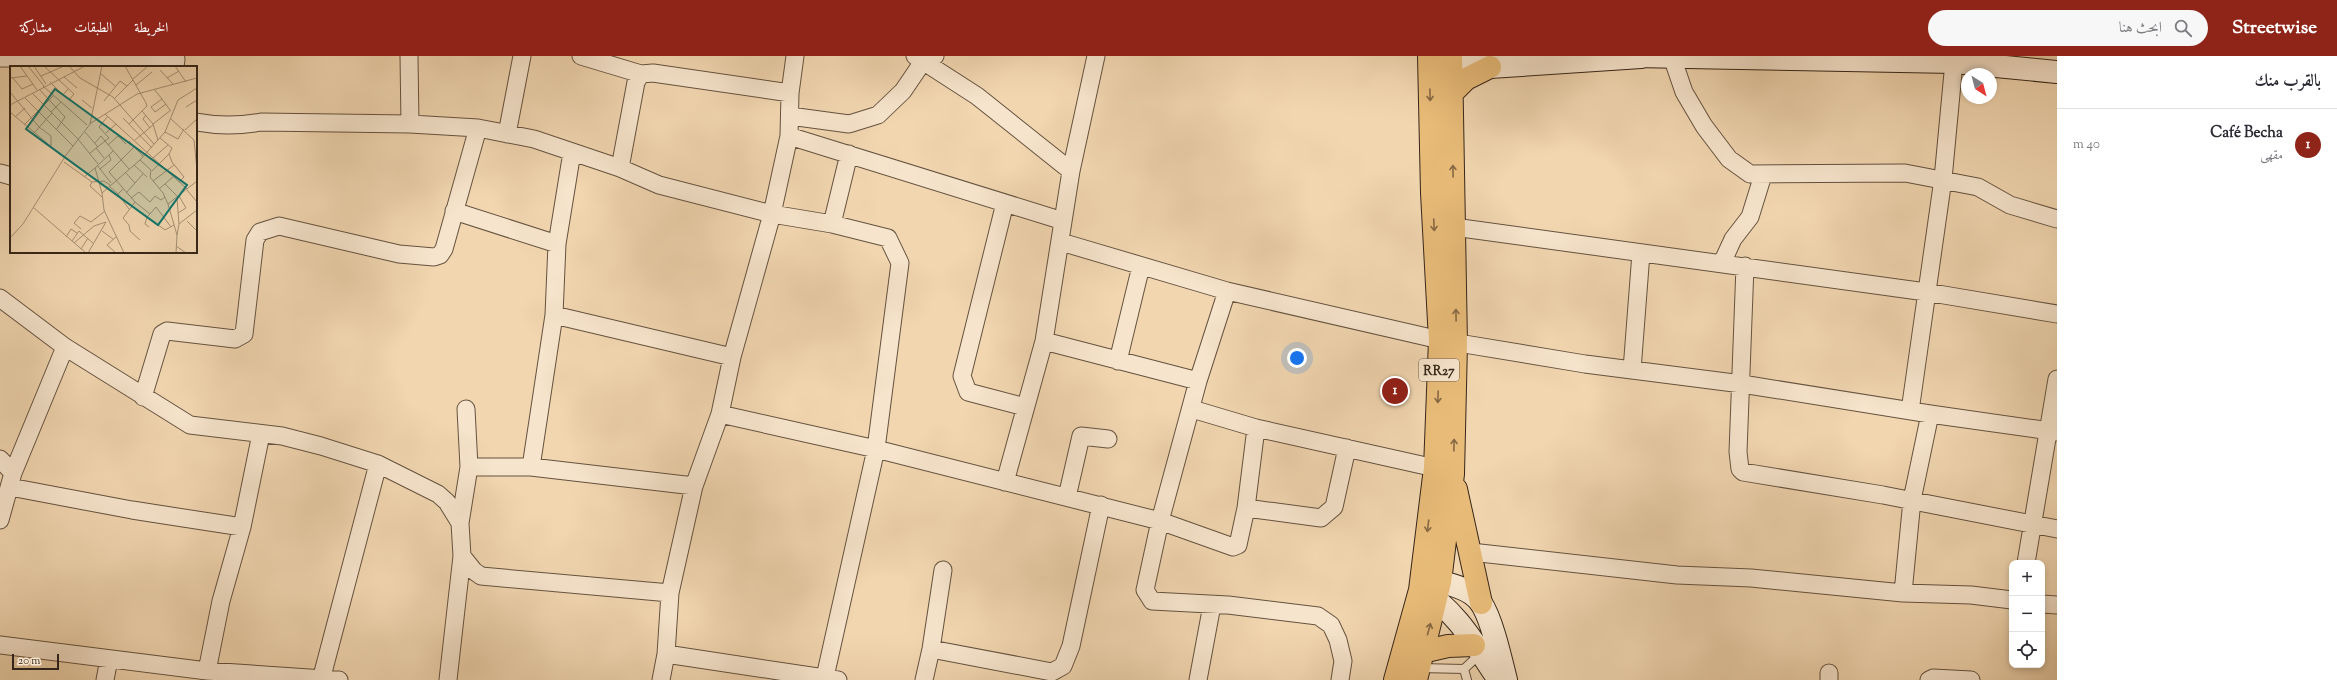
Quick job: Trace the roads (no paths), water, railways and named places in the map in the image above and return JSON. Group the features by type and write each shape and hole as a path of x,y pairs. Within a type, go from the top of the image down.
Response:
{"highway":[{"name":"RR27","path":"1419,666 1444,471 1448,342 1454,227 1452,93 1440,61"},
{"name":"RR27","path":"1440,61 1432,193 1448,342"},
{"path":"1452,93 1466,79 1490,67"},
{"path":"1444,471 1471,552 1481,603"},
{"name":"RR27","path":"1395,680 1430,587"},
{"path":"1419,666 1448,646 1485,645"}],"main road":[{"path":"1440,61 1490,67 1638,56 1954,62 2057,72"},
{"path":"1430,587 1472,594 1481,603 1485,645 1499,680"},
{"path":"1430,587 1448,610 1485,645 1506,680"}],"street":[{"path":"409,56 410,124"},
{"path":"507,134 522,56"},
{"path":"581,56 641,74 653,73 790,94"},
{"path":"661,680 666,654 670,594 694,486 720,414 732,357 772,214 789,136 790,94 795,56"},
{"path":"1005,482 1044,342 1061,242 1070,171 1096,56"},
{"path":"1672,57 1688,99 1704,126 1728,159 1750,174 1905,173 1943,179 1978,187 2010,205 2057,218"},
{"path":"0,58 59,63 176,61"},
{"path":"790,116 849,124 878,115 903,91 924,58 977,96 1070,171"},
{"path":"1910,411 1943,179 1954,62"},
{"path":"620,168 636,82 641,74"},
{"path":"197,122 214,125 241,125 262,122 410,124 478,128 534,139 620,168 658,185 772,214 832,224 888,238 900,264 876,448 831,678 666,654"},
{"path":"143,397 162,334 167,331 235,339 241,338 244,334 255,240 260,232 279,226 399,254 434,257 440,255 444,249 478,128"},
{"path":"789,136 1064,221"},
{"path":"531,467 554,315 557,244 572,152"},
{"path":"832,224 849,154"},
{"path":"0,173 10,176"},
{"path":"1722,263 1733,238 1750,217 1763,175"},
{"path":"1005,203 962,376 968,392 1025,407"},
{"path":"454,211 557,244"},
{"path":"1454,227 1641,254 1745,266 1926,292 2057,314"},
{"path":"1061,242 1227,291 1448,342 1632,370 1742,384 1910,411 2053,431"},
{"path":"1632,370 1641,254"},
{"path":"1118,361 1141,266"},
{"path":"1745,266 1742,384 1738,452 1740,469 1743,472 1912,500 1997,519 2057,529"},
{"path":"1227,291 1198,382 1192,410 1160,521 1145,590 1147,596 1152,601 1212,605 1318,616 1332,625 1338,640 1343,661 1340,680"},
{"path":"0,298 65,347 190,425 282,436 315,444 378,464 438,494 446,502 460,523"},
{"path":"554,315 732,357"},
{"path":"1044,342 1198,382"},
{"path":"1,510 11,480 65,347"},
{"path":"2026,560 2032,524 2053,431 2057,379"},
{"path":"448,680 462,556 460,523 469,467 466,410"},
{"path":"1192,410 1256,428 1444,471"},
{"path":"720,414 876,448 1005,482 1101,505 1160,521 1233,547 1238,546 1240,540 1246,508 1256,428"},
{"path":"1903,593 1912,500 1930,414"},
{"path":"207,671 221,601 242,527 261,434"},
{"path":"1067,497 1081,436 1108,439"},
{"path":"1246,508 1321,518 1329,514 1334,507 1347,448"},
{"path":"0,459 11,480 132,510 242,527"},
{"path":"321,679 378,464"},
{"path":"469,467 531,467 694,486"},
{"path":"931,649 1052,672 1063,666 1071,646 1101,505"},
{"path":"1471,552 1677,575 1751,578 1903,593 1971,595 2009,600"},
{"path":"462,556 474,572 481,576 670,594"},
{"path":"924,680 931,649 943,570"},
{"path":"2045,604 2057,605"},
{"path":"1198,680 1212,605"},
{"path":"0,645 207,671 339,680"},
{"path":"105,680 109,659"},
{"path":"1929,680 1933,678 1971,680"}],"lane":[{"path":"1464,670 1485,645"},
{"path":"1419,666 1464,670"},
{"path":"1464,670 1467,680"}],"place":[{"name":"Café Becha","path":"1395,391"}]}
